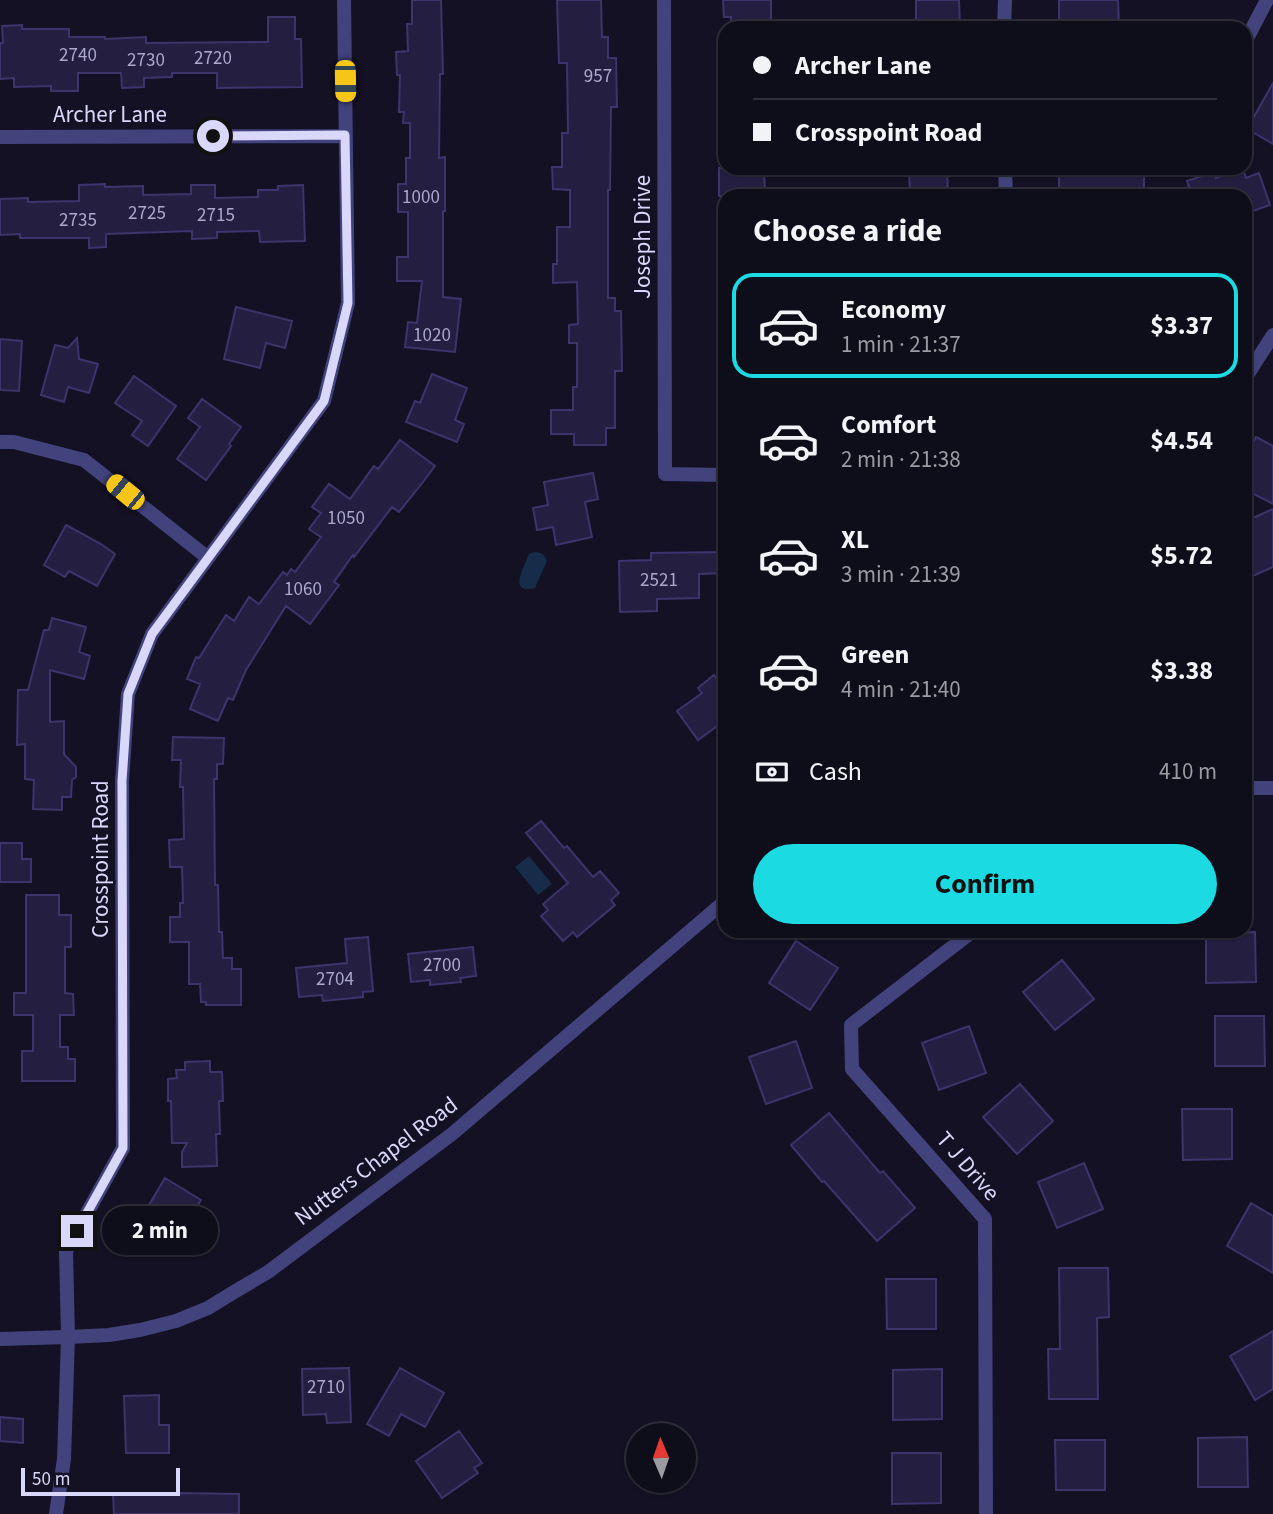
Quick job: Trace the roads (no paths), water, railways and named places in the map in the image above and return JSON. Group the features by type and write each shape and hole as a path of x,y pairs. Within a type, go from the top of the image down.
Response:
{"street":[{"name":"Crosspoint Road","path":"55,1514 64,1459 68,1337 66,1251 123,1148 122,781 128,694 152,634 324,401 348,303 344,0"},
{"name":"Joseph Drive","path":"664,0 665,474 718,475"},
{"path":"1004,0 1004,21"},
{"path":"1252,29 1267,0"},
{"name":"Archer Lane","path":"0,138 345,135"},
{"path":"1252,368 1273,335"},
{"path":"0,442 14,442 84,460 208,558"},
{"path":"1252,788 1273,788"},
{"name":"Nutters Chapel Road","path":"0,1339 109,1335 140,1331 208,1308 268,1272 452,1134 718,907"},
{"name":"T J Drive","path":"963,938 851,1025 852,1069 985,1219 986,1514"}],"water":[{"path":"529,554 542,554 547,561 535,588 526,589 519,584 521,572"},
{"path":"529,856 552,884 538,895 515,867"}]}
